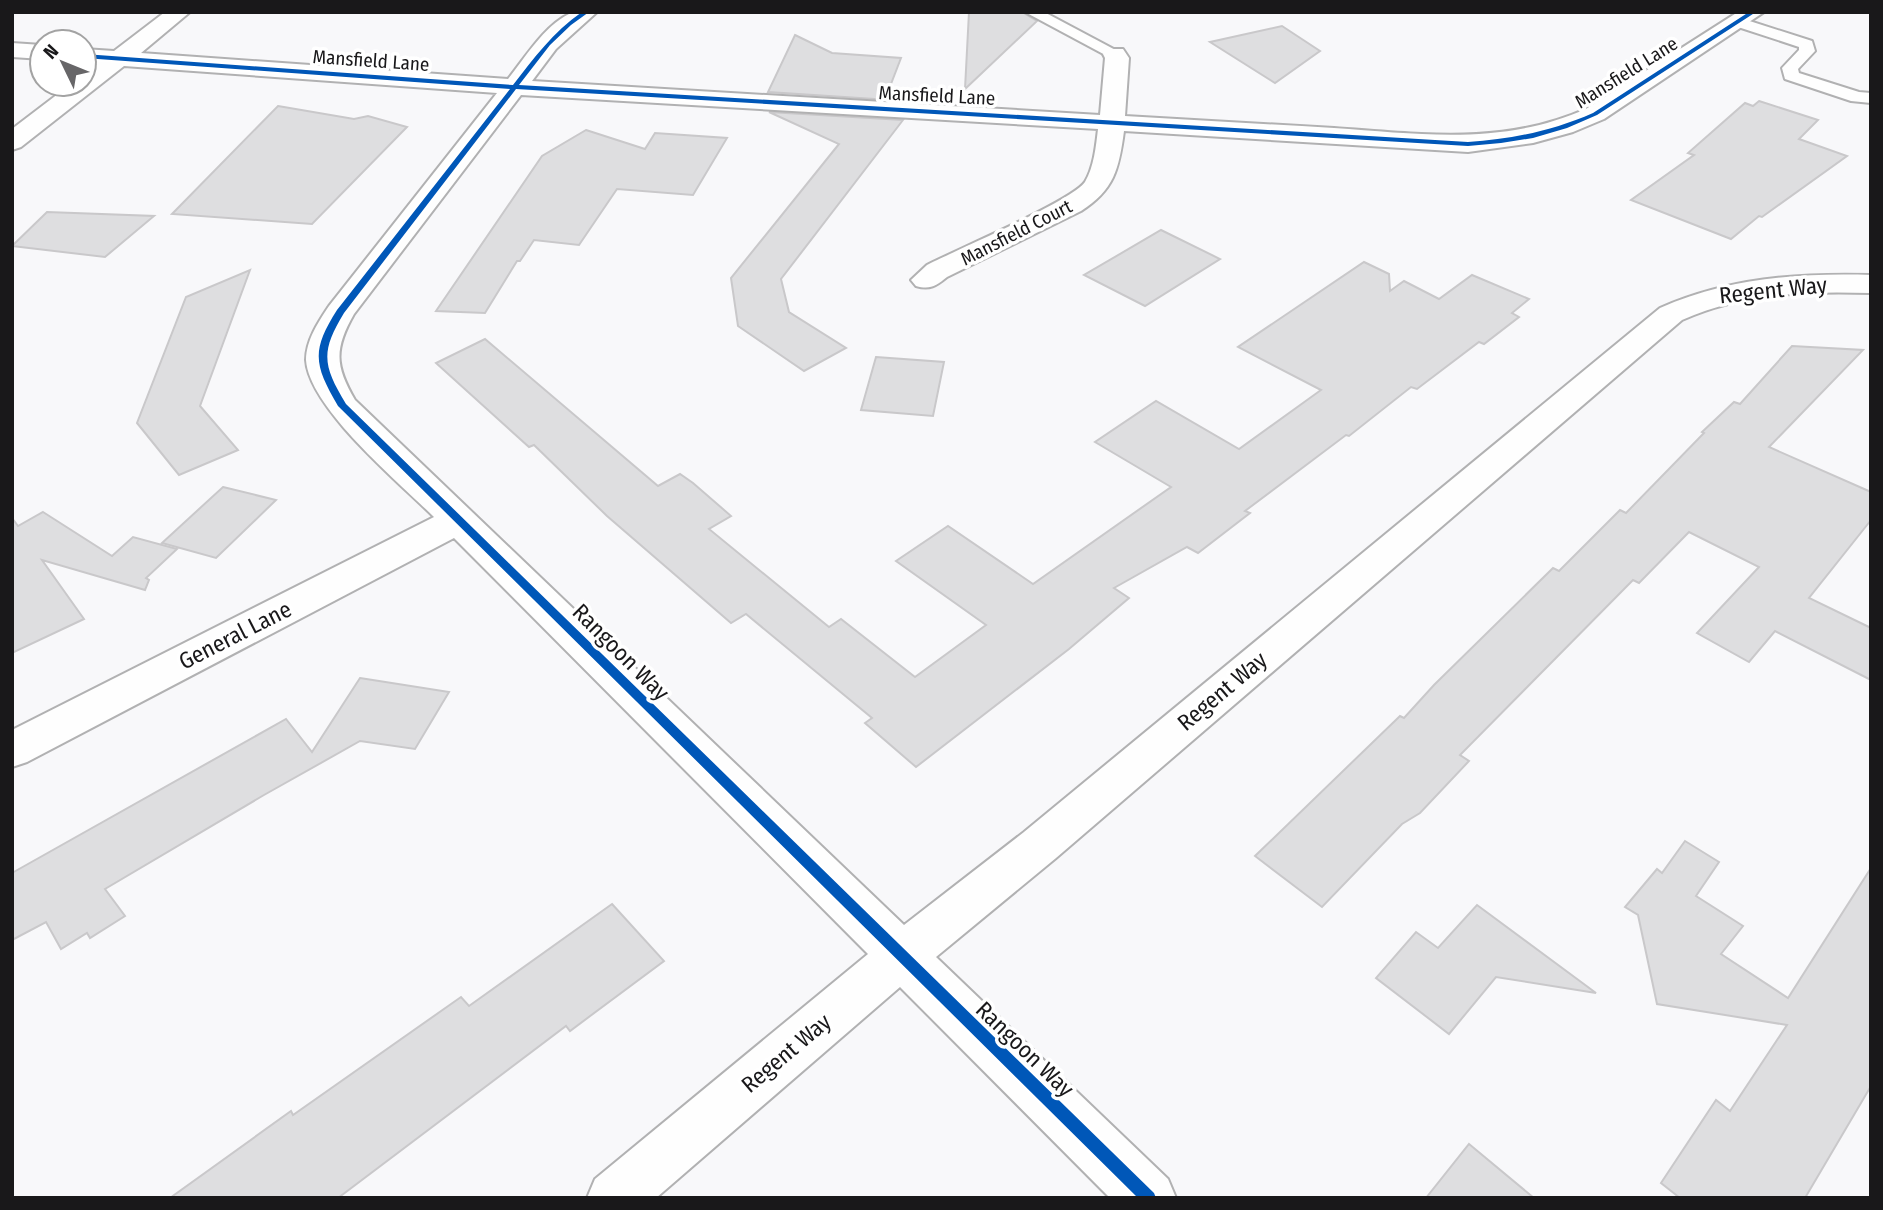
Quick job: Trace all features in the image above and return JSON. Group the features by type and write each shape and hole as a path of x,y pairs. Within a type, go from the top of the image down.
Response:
{"street":[{"path":"12,142 179,12"},
{"name":"Rangoon Way","path":"586,12 548,44 340,312 329,330 321,357 324,376 342,406 900,957 1149,1198"},
{"name":"Mansfield Lane","path":"98,57 514,87 1444,144 1526,139 1569,126 1595,114 1745,17"},
{"name":"Mansfield Court","path":"926,280 937,271 1090,192 1099,182 1110,123 1117,58 1115,54"},
{"name":"Regent Way","path":"614,1198 900,957 1040,845 1671,314 1720,293 1749,288 1828,282 1871,284"},
{"name":"General Lane","path":"12,750 457,520"}],"lane":[{"path":"1032,12 1115,54"},
{"path":"1745,17 1806,44 1807,51 1790,68 1791,76 1857,97 1871,97"}],"building":[{"path":"969,12 1022,12 1037,21 965,89"},
{"path":"1282,26 1320,51 1275,83 1210,42"},
{"path":"795,35 832,53 901,58 886,97 890,100 768,92"},
{"path":"1759,101 1818,120 1799,139 1847,156 1762,217 1759,216 1731,239 1631,200 1694,155 1688,153 1745,103 1753,106"},
{"path":"278,106 354,119 368,116 407,127 312,224 172,214"},
{"path":"769,112 903,120 781,279 789,312 846,348 804,371 738,326 731,278 839,144"},
{"path":"586,130 645,149 655,133 727,138 693,195 617,189 579,245 534,240 520,261 517,261 485,313 436,311 542,156"},
{"path":"47,212 154,216 105,257 12,246"},
{"path":"1161,230 1220,259 1145,306 1084,275"},
{"path":"1364,262 1389,274 1390,291 1404,281 1439,299 1472,275 1529,299 1512,313 1519,317 1484,344 1479,342 1417,389 1411,387 1349,436 1346,435 1245,511 1250,513 1198,553 1187,547 1114,588 1129,598 1069,649 916,767 865,723 872,718 746,614 731,623 607,516 534,445 529,447 436,363 485,339 658,486 680,474 693,483 731,516 709,529 829,627 841,619 915,677 986,625 896,561 948,526 1033,584 1171,487 1095,442 1156,401 1239,449 1321,390 1238,347"},
{"path":"250,270 200,406 238,450 179,475 137,423 186,297"},
{"path":"1792,346 1863,350 1769,447 1871,492 1871,520 1809,598 1871,628 1871,680 1775,631 1749,662 1697,633 1759,567 1689,532 1639,583 1633,580 1460,755 1469,761 1420,813 1402,824 1322,907 1255,856 1400,716 1404,718 1553,568 1559,571 1620,510 1626,513 1704,433 1702,432 1734,402 1740,404"},
{"path":"876,357 944,362 933,416 861,410"},
{"path":"223,487 276,500 216,558 162,543"},
{"path":"43,512 112,556 133,537 177,549 146,578 149,580 145,590 42,560 84,619 12,653 12,518 18,526"},
{"path":"360,678 449,692 415,749 360,741 105,889 125,916 90,938 87,933 61,949 46,922 12,940 12,873 286,719 312,752"},
{"path":"1685,841 1719,862 1696,896 1743,926 1721,954 1788,998 1871,868 1871,1086 1805,1198 1680,1198 1661,1183 1716,1100 1730,1111 1787,1025 1657,1004 1638,915 1625,907 1657,869 1662,873"},
{"path":"612,904 664,961 570,1031 566,1026 338,1198 170,1198 291,1111 293,1115 461,997 469,1006"},
{"path":"1477,905 1596,993 1496,977 1449,1034 1376,978 1416,932 1438,948"},
{"path":"1469,1144 1534,1198 1426,1198"}],"cycle path":[{"path":"586,12 548,44 340,312 323,349 322,359 328,380 342,406 1149,1198"},
{"path":"98,57 514,87 1468,144 1533,136 1595,114 1753,12"}]}
